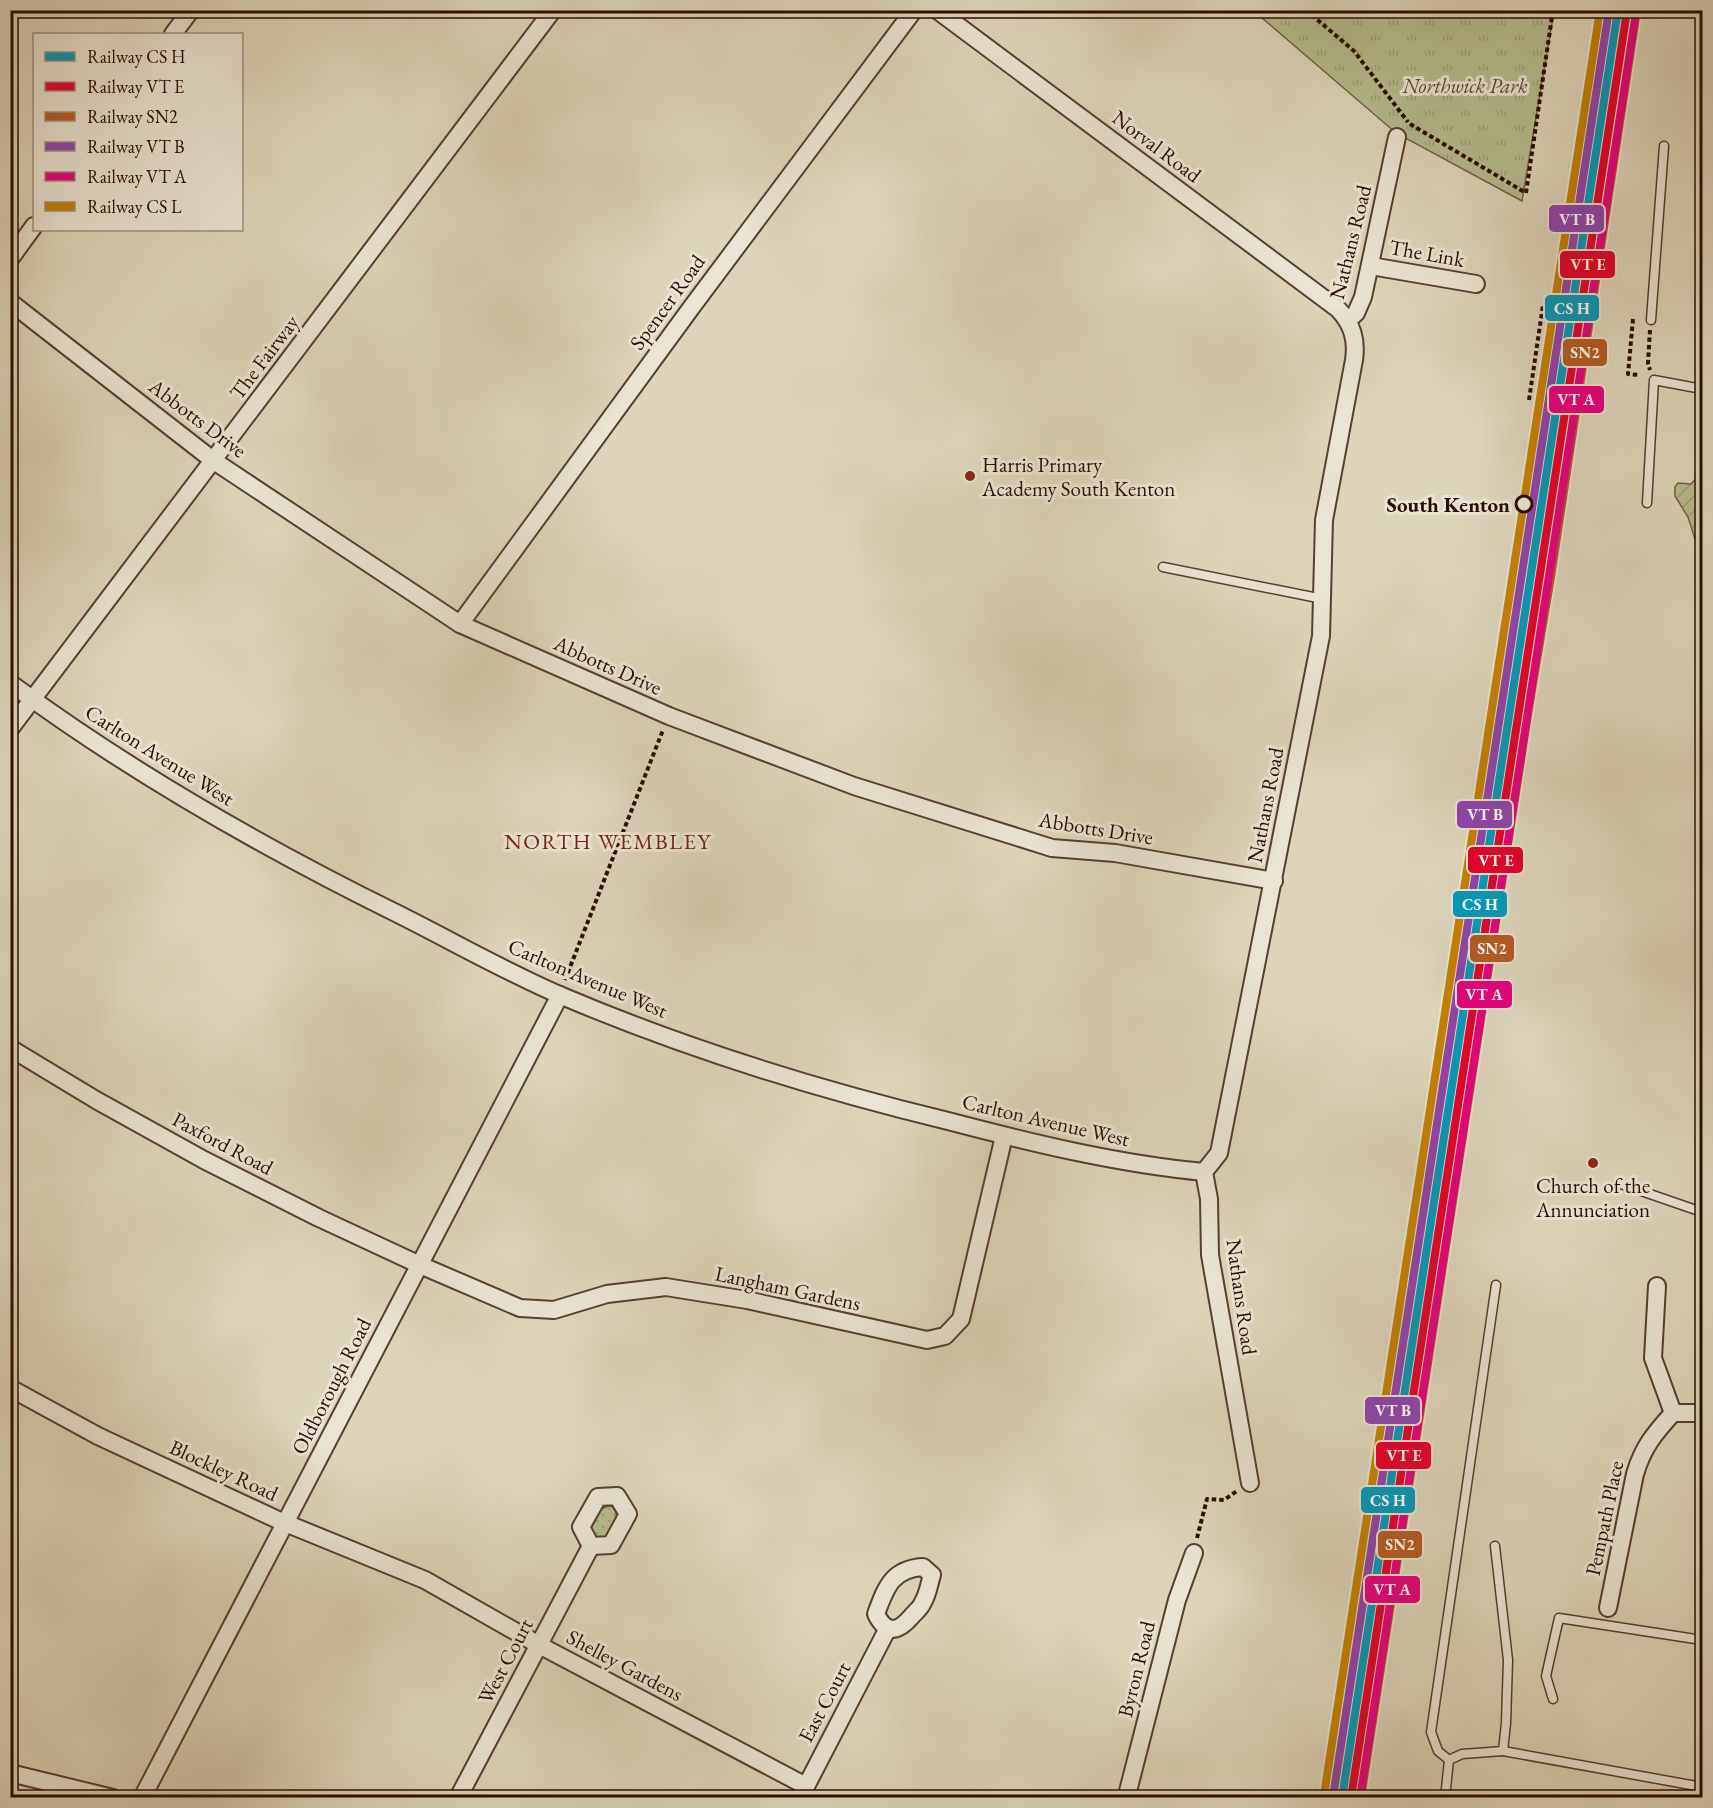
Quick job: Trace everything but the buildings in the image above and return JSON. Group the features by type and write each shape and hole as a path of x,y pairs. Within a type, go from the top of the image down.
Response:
{"street":[{"path":"174,33 190,10"},
{"name":"The Fairway","path":"10,729 553,10"},
{"name":"Spencer Road","path":"460,624 698,299 914,10"},
{"name":"Norval Road","path":"937,10 1338,309 1348,320"},
{"name":"Nathans Road","path":"1250,1483 1210,1255 1209,1198 1204,1172 1219,1153 1322,636 1324,520 1356,347 1348,320 1356,314 1363,297 1397,136"},
{"path":"10,259 33,227"},
{"name":"The Link","path":"1371,266 1476,284"},
{"name":"Abbotts Drive","path":"10,302 214,461 460,624 669,716 854,786 1052,848 1115,853 1274,881"},
{"name":"Carlton Avenue West","path":"10,683 126,763 250,838 321,877 560,995 747,1066 871,1102 1004,1136 1159,1168 1204,1172"},
{"name":"Oldborough Road","path":"142,1797 560,995"},
{"name":"Paxford Road","path":"10,1048 96,1100 204,1160 319,1218 420,1265"},
{"name":"Langham Gardens","path":"420,1265 520,1308 554,1310 607,1294 666,1287 747,1300 927,1340 945,1336 961,1319 1004,1136"},
{"path":"1657,1286 1653,1358 1672,1413 1702,1413"},
{"name":"Blockley Road","path":"10,1388 98,1436 285,1524 425,1580"},
{"name":"Pempath Place","path":"1608,1608 1641,1453 1653,1434 1672,1413"},
{"name":"West Court","path":"458,1797 591,1546"},
{"name":"Byron Road","path":"1129,1797 1127,1796 1177,1600 1194,1553"},
{"name":"Shelley Gardens","path":"425,1580 803,1792"},
{"name":"East Court","path":"803,1792 888,1628"},
{"path":"10,1773 113,1797"}],"lane":[{"path":"1651,320 1664,146"},
{"path":"1647,503 1654,380 1702,389"},
{"path":"1163,567 1323,600"},
{"path":"1618,1183 1702,1212"},
{"path":"1449,1760 1438,1751 1431,1732 1496,1285"},
{"path":"1495,1546 1508,1660 1503,1751"},
{"path":"1553,1699 1546,1676 1559,1618 1702,1640"},
{"path":"1449,1760 1462,1754 1503,1751 1702,1787"},
{"path":"1445,1797 1449,1760"}],"path":[{"path":"1306,10 1354,51 1408,123 1526,193 1553,10"},
{"path":"1397,136 1408,123"},
{"path":"1529,400 1543,305"},
{"path":"1633,320 1628,374 1640,375"},
{"path":"1651,320 1648,363 1654,380"},
{"path":"560,995 669,716"},
{"path":"1194,1553 1206,1499 1224,1500 1227,1497"}],"green space":[{"name":"Northwick Park","path":"1254,11 1554,11 1522,201 1396,133"},
{"path":"1702,474 1702,539 1695,539 1688,517 1675,496 1675,487 1678,483 1691,484"},
{"path":"611,1506 617,1518 612,1532 605,1539 594,1537 590,1527 595,1516 603,1508"}],"transit line":[{"path":"1324,1795 1600,10"},
{"path":"1333,1797 1609,10"},
{"path":"1342,1798 1618,10"},
{"path":"1351,1798 1627,11"},
{"path":"1360,1798 1636,13"}],"rail line":[{"name":"SN2","path":"1361,1798 1637,10"}],"place":[{"name":"Harris Primary Academy South Kenton","path":"970,476"},
{"name":"South Kenton","path":"1524,504"},
{"name":"Church of the Annunciation","path":"1593,1163"}],"district":[{"name":"NORTH WEMBLEY","path":"608,841"}]}
